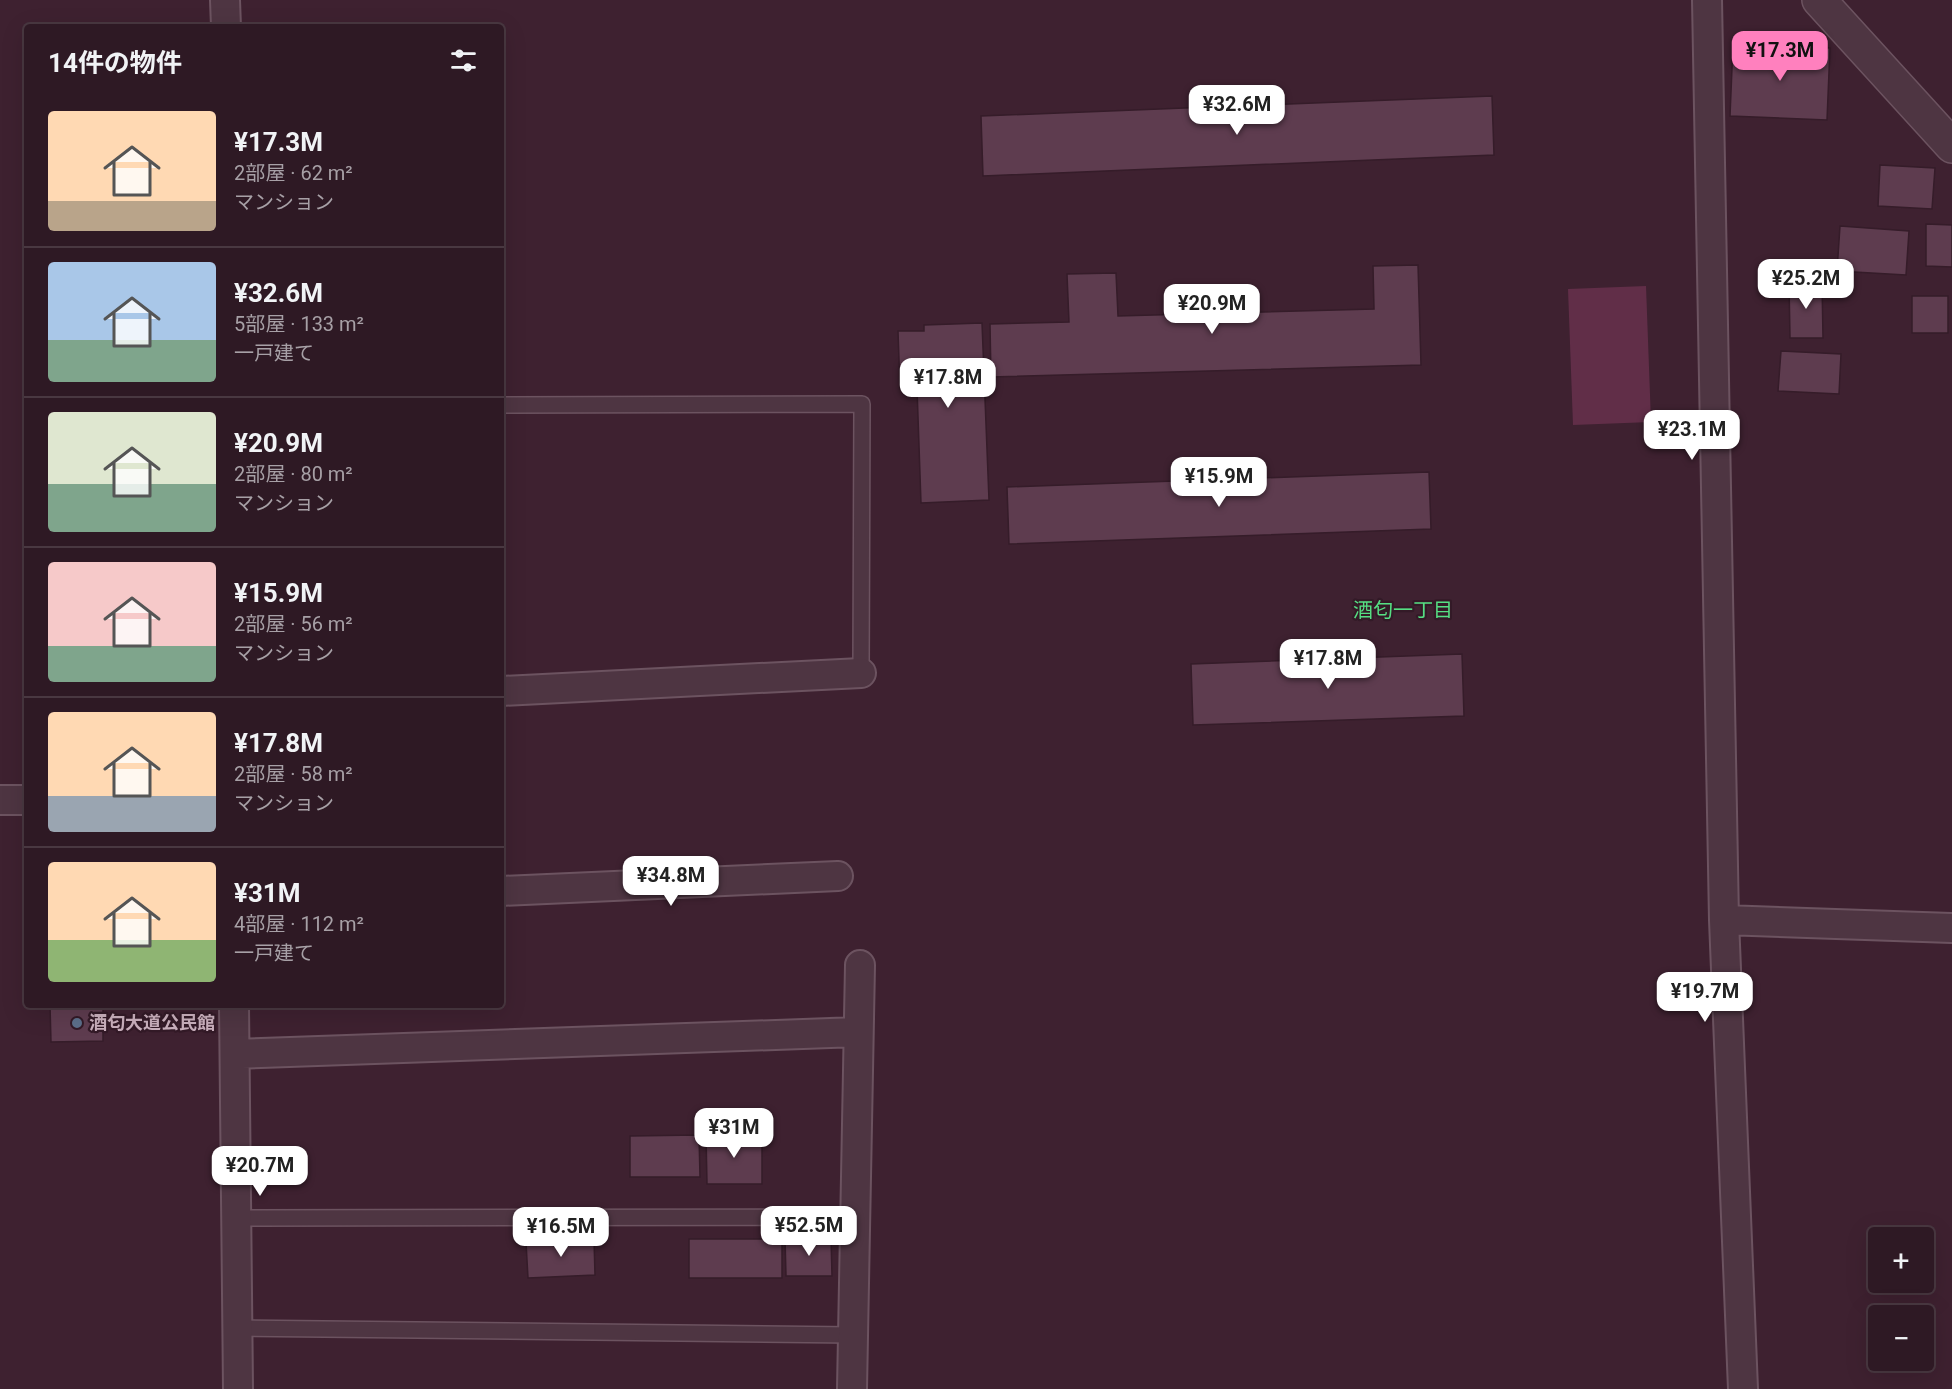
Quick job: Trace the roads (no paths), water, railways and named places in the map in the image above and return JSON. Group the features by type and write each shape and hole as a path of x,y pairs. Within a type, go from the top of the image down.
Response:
{"street":[{"path":"225,0 226,24"},
{"path":"1707,0 1724,920 1743,1389"},
{"path":"1819,0 1952,146"},
{"path":"504,691 861,674"},
{"path":"0,800 24,800"},
{"path":"504,891 838,876"},
{"path":"1724,920 1952,928"},
{"path":"852,1389 860,965"},
{"path":"234,1008 238,1389"},
{"path":"235,1054 858,1032"}],"lane":[{"path":"504,405 862,404 861,674"},
{"path":"237,1218 856,1217"},
{"path":"237,1328 853,1335"}],"place":[{"name":"酒匂大道公民館","path":"77,1023"}],"district":[{"name":"酒匂一丁目","path":"1403,610"}]}
